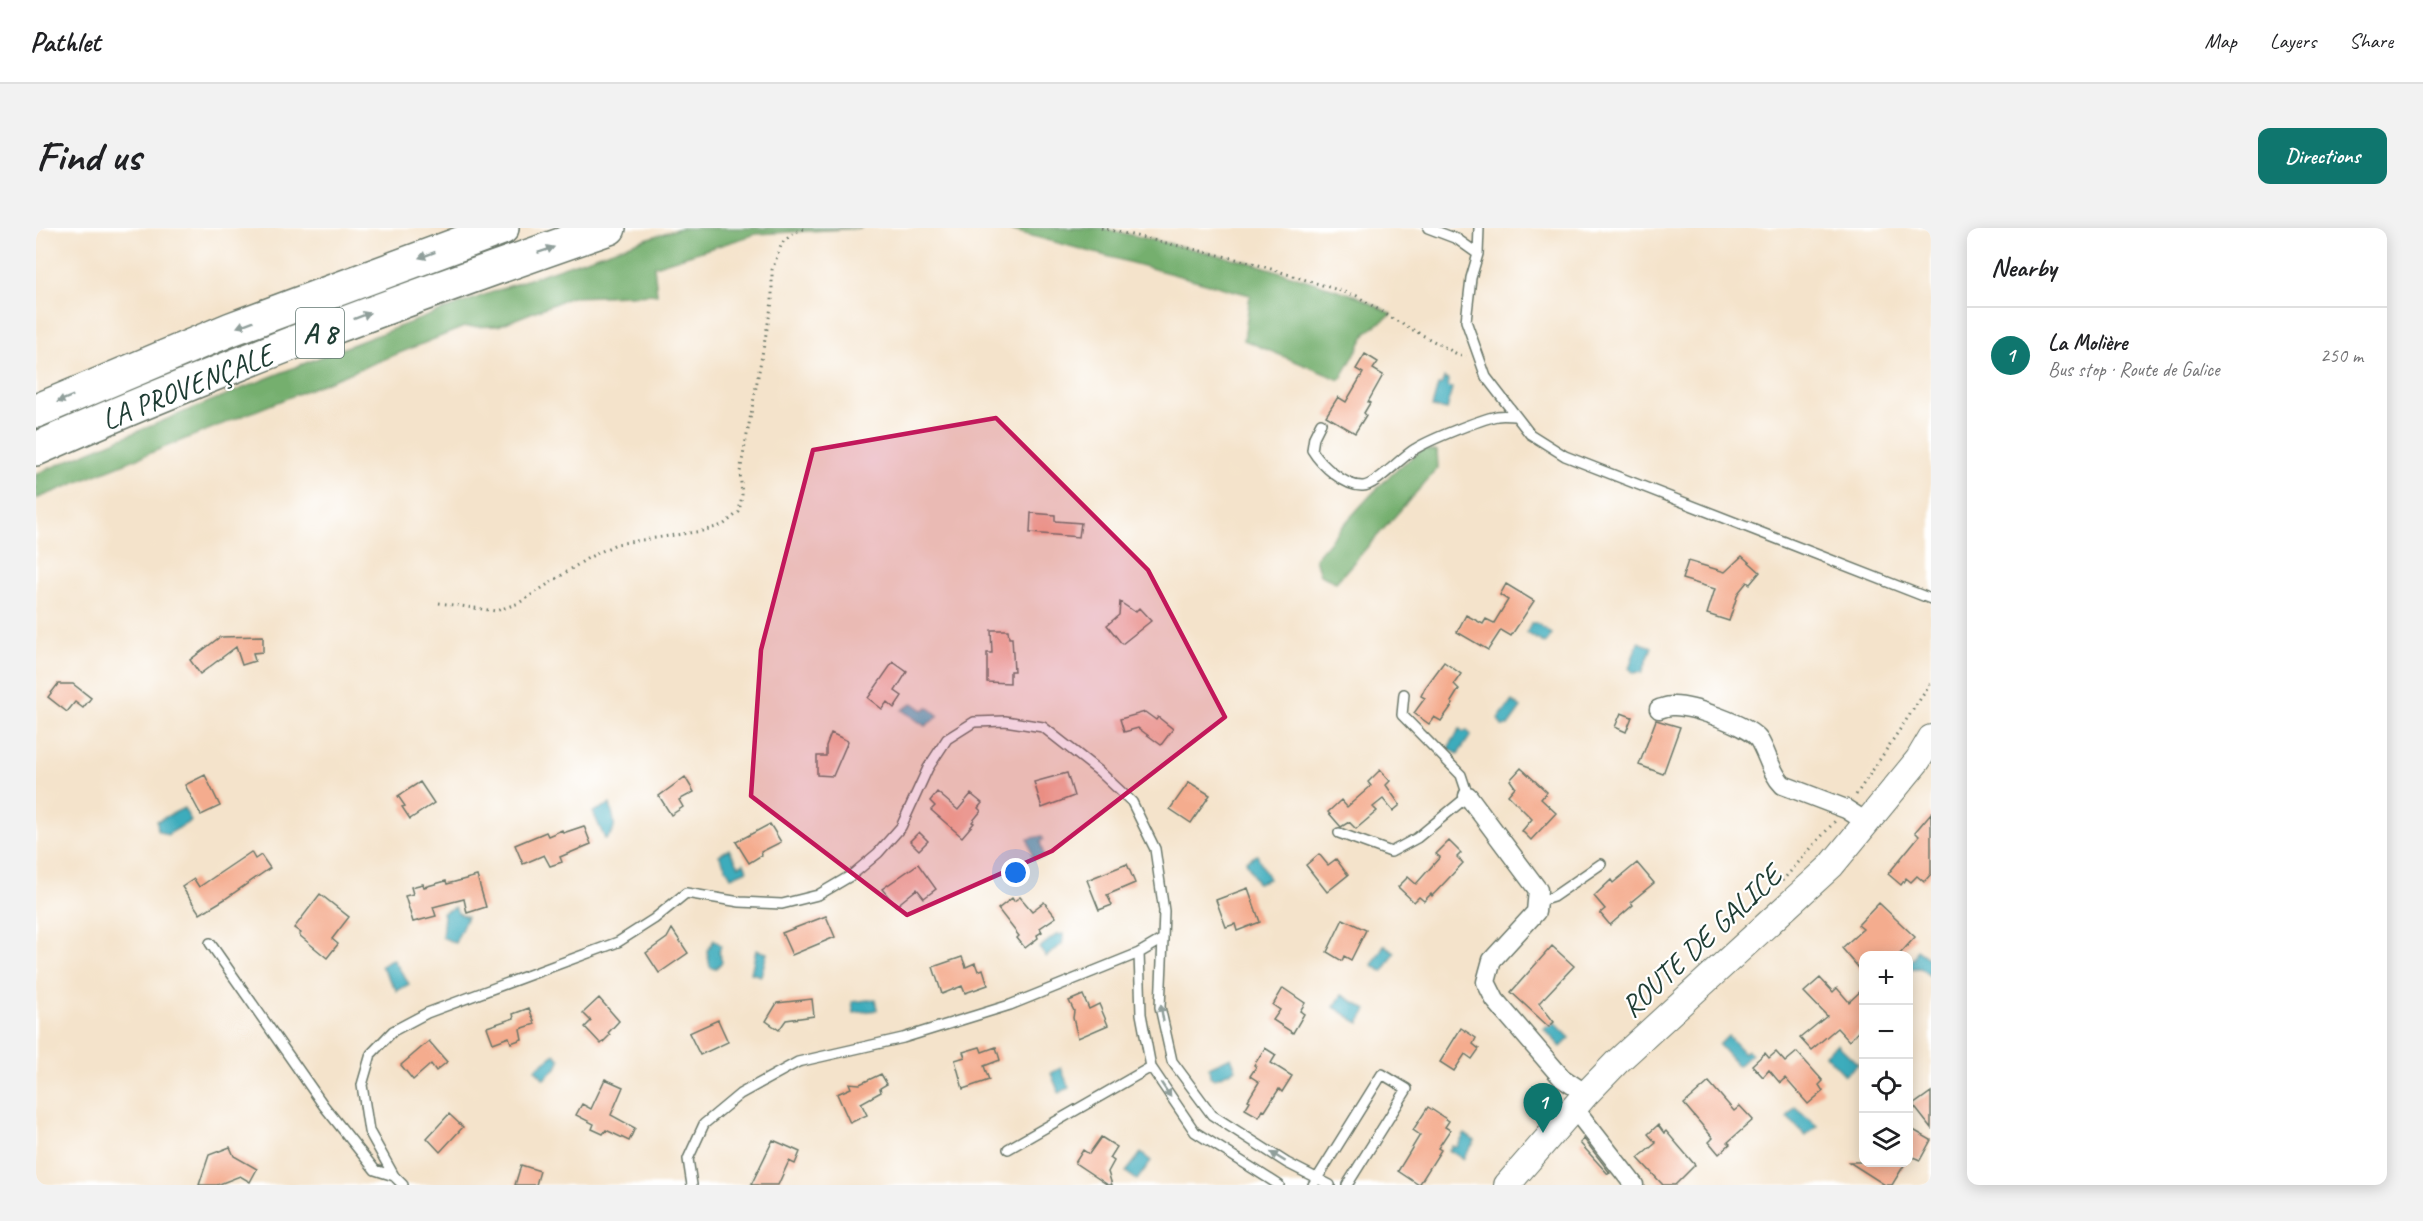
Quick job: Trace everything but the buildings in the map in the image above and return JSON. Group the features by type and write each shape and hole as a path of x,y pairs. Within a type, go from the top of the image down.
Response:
{"highway":[{"name":"LA PROVENÇALE","path":"36,411 231,329 502,228"},
{"name":"LA PROVENÇALE","path":"36,449 281,348 609,228"}],"main road":[{"name":"ROUTE DE GALICE","path":"1507,1185 1580,1101 1626,1054 1831,867 1917,760 1931,738"}],"street":[{"path":"1659,709 1672,706 1682,707 1733,722 1758,739 1778,779 1784,785 1846,809 1868,823"},
{"path":"1468,796 1538,890 1536,912 1492,960 1486,982 1496,1000 1580,1101 1634,1185"}],"lane":[{"path":"1428,228 1457,239 1478,254"},
{"path":"1479,228 1478,254 1471,278 1466,321 1486,377 1530,434 1565,456 1931,599"},
{"path":"1321,423 1314,437 1312,450 1320,465 1351,484 1362,486 1373,484 1396,462 1417,447 1498,416 1516,416"},
{"path":"1339,833 1391,852 1417,838 1468,796 1461,775 1402,715 1404,694"},
{"path":"403,1185 394,1176 369,1131 362,1085 370,1054 393,1031 427,1013 618,942 654,919 686,893 740,902 782,904 818,895 852,875 878,853 901,827 928,768 947,739 974,722 1005,721 1043,727 1100,771 1132,802 1155,849 1164,911 1160,1007 1172,1061 1212,1115 1315,1182 1330,1185"},
{"path":"1537,902 1553,897 1601,864"},
{"path":"692,1185 688,1159 704,1124 740,1094 798,1062 903,1038 1010,1005 1139,953 1163,939"},
{"path":"210,943 375,1170 394,1176"},
{"path":"1139,953 1141,1014 1151,1067 1194,1132 1279,1185"},
{"path":"1008,1149 1151,1067"},
{"path":"1315,1182 1382,1074 1407,1089 1347,1185"}],"path":[{"path":"440,603 496,611 519,603 588,558 616,544 702,531 723,525 740,512 742,495 740,472 772,302 772,270 782,243 795,232 806,228"},
{"path":"1101,228 1249,262 1357,296 1393,319 1459,355 1479,358"},
{"path":"1782,881 1846,809 1931,683"}],"highlighted area":[{"path":"996,418 1148,570 1225,717 1052,851 907,915 751,796 761,650 813,450"}],"green space":[{"path":"680,228 862,228 756,234 654,266 657,294 571,297 498,326 464,327 36,499 36,474 116,440 436,313"},
{"path":"1003,228 1101,228 1249,262 1357,296 1392,314 1367,332 1340,380 1244,340 1250,295"},
{"path":"1423,449 1437,451 1438,468 1336,582 1320,575 1315,558 1379,486"}],"water":[{"path":"1444,378 1449,381 1448,387 1452,388 1447,410 1432,407 1438,385 1441,385"},
{"path":"1531,623 1536,623 1552,634 1545,644 1527,633"},
{"path":"1638,642 1652,647 1642,673 1634,673 1629,668"},
{"path":"1512,701 1521,708 1508,726 1502,726 1498,719"},
{"path":"913,703 923,710 928,707 939,716 925,726 902,710"},
{"path":"1460,729 1463,732 1467,730 1471,735 1458,754 1448,748"},
{"path":"610,804 614,828 610,836 605,839 593,812"},
{"path":"184,808 191,821 167,835 158,831 157,821"},
{"path":"1042,836 1043,840 1040,841 1044,857 1033,859 1028,839"},
{"path":"729,849 739,866 744,863 747,870 731,877 719,855"},
{"path":"1257,855 1269,879 1257,883 1246,861"},
{"path":"455,907 458,913 467,917 455,943 442,937 444,916 442,913"},
{"path":"1064,934 1062,944 1046,957 1039,948 1056,935"},
{"path":"714,940 721,945 719,952 722,962 715,969 710,967 707,951"},
{"path":"1384,945 1395,952 1383,972 1372,965"},
{"path":"756,950 767,953 761,976 751,973"},
{"path":"1917,950 1931,960 1931,977 1920,968 1913,969"},
{"path":"393,959 409,984 397,991 381,966"},
{"path":"1342,995 1367,1010 1359,1023 1334,1007"},
{"path":"875,999 877,1010 854,1013 852,1002"},
{"path":"1553,1021 1570,1038 1561,1047 1544,1029"},
{"path":"1728,1036 1744,1053 1747,1050 1751,1054 1738,1066 1719,1045"},
{"path":"1837,1044 1858,1064 1845,1075 1825,1054"},
{"path":"555,1054 560,1060 558,1066 544,1079 535,1069"},
{"path":"1231,1057 1236,1069 1214,1079 1210,1076 1209,1067"},
{"path":"1061,1068 1069,1088 1059,1093 1051,1073"},
{"path":"1795,1107 1817,1126 1806,1136 1787,1117"},
{"path":"1465,1134 1475,1141 1463,1159 1449,1150 1452,1146 1457,1147"},
{"path":"1141,1153 1151,1161 1137,1180 1126,1172"}],"place":[{"name":"La Molière","path":"1543,1133"}]}
